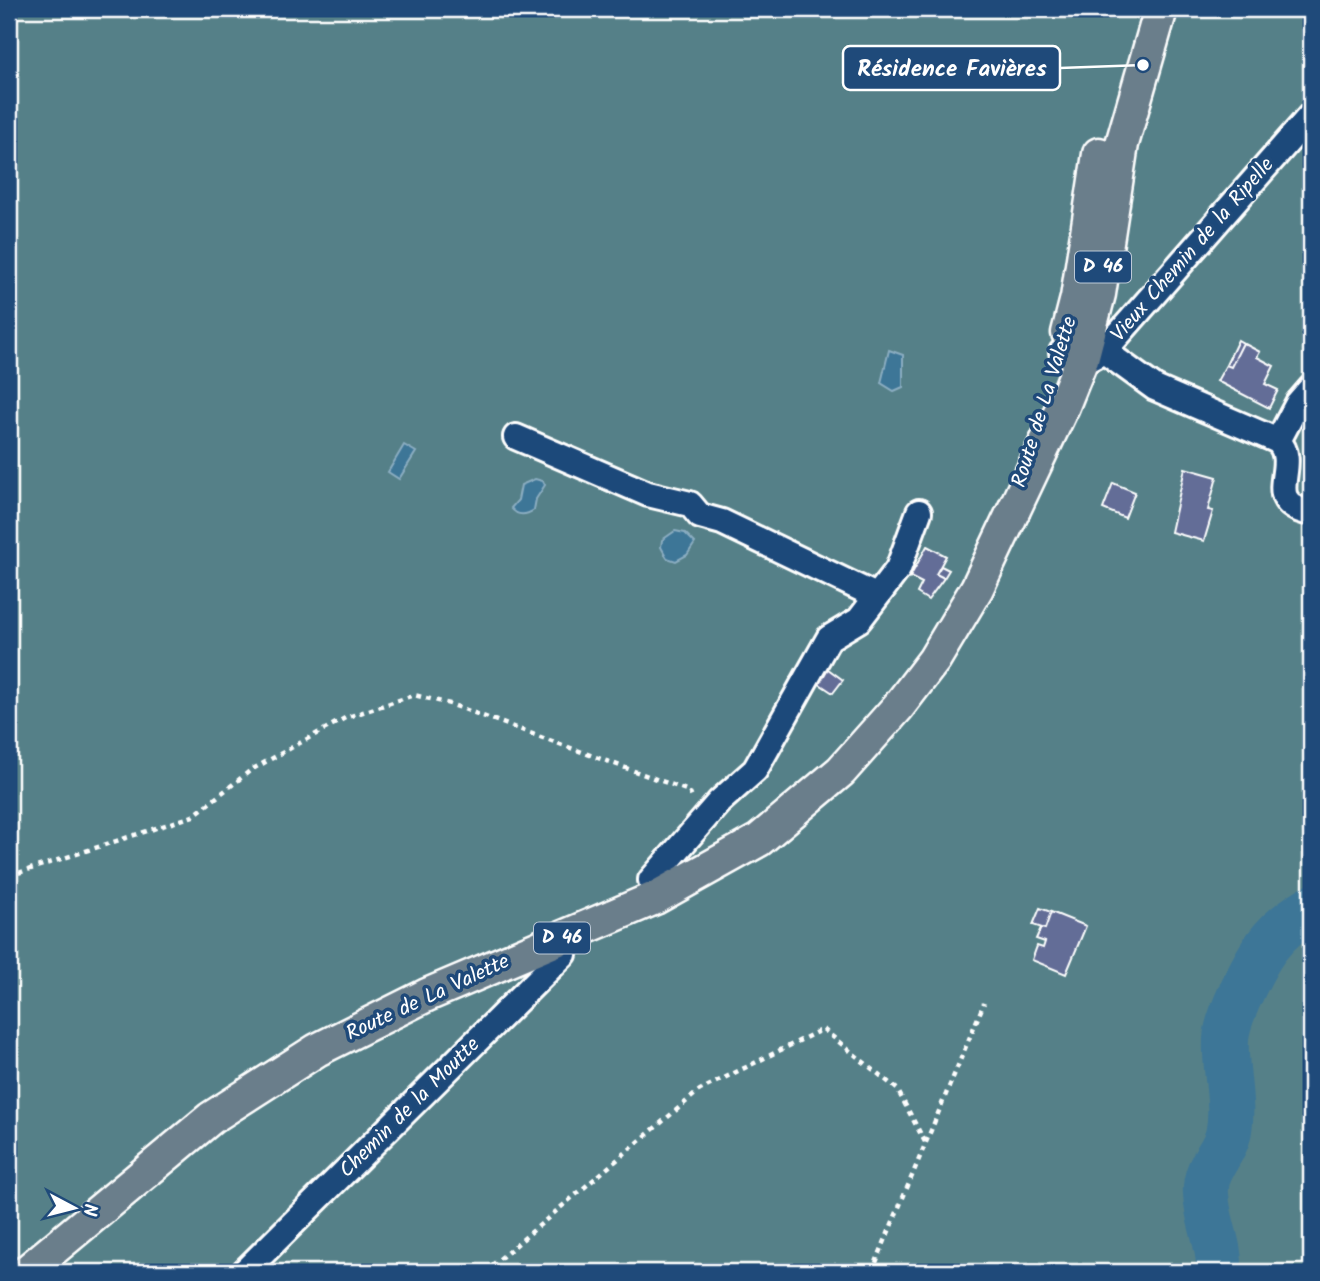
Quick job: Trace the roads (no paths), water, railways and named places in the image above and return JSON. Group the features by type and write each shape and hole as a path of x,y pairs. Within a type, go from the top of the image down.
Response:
{"main road":[{"name":"Route de La Valette","path":"26,1272 211,1118 317,1050 427,995 655,898 759,840 841,771 898,707 934,660 977,588 1063,407 1083,354 1100,294 1122,144 1160,9"}],"street":[{"name":"Vieux Chemin de la Ripelle","path":"1083,354 1311,115"},
{"path":"1083,354 1278,440 1285,454 1283,484 1286,500 1296,509 1311,513"},
{"path":"1278,440 1303,395 1311,387"},
{"path":"516,437 648,494 690,504 700,516 722,522 876,596"},
{"path":"655,898 651,880 703,821 755,770 829,638 859,620 898,569 919,512"},
{"name":"Chemin de la Moutte","path":"244,1272 564,954 560,939"}],"water":[{"path":"889,350 903,355 903,387 894,391 881,383"},
{"path":"404,445 416,452 399,479 388,472"},
{"path":"535,479 543,481 545,485 536,499 534,510 524,514 516,513 511,508 518,500 521,485"},
{"path":"675,531 685,533 695,543 687,555 676,561 667,558 661,547 662,540"}],"waterway":[{"path":"1219,1272 1206,1185 1211,1169 1226,1142 1230,1123 1226,1051 1228,1029 1242,991 1267,946 1276,935 1311,908"}],"place":[{"name":"Résidence Favières","path":"1143,65"}]}
